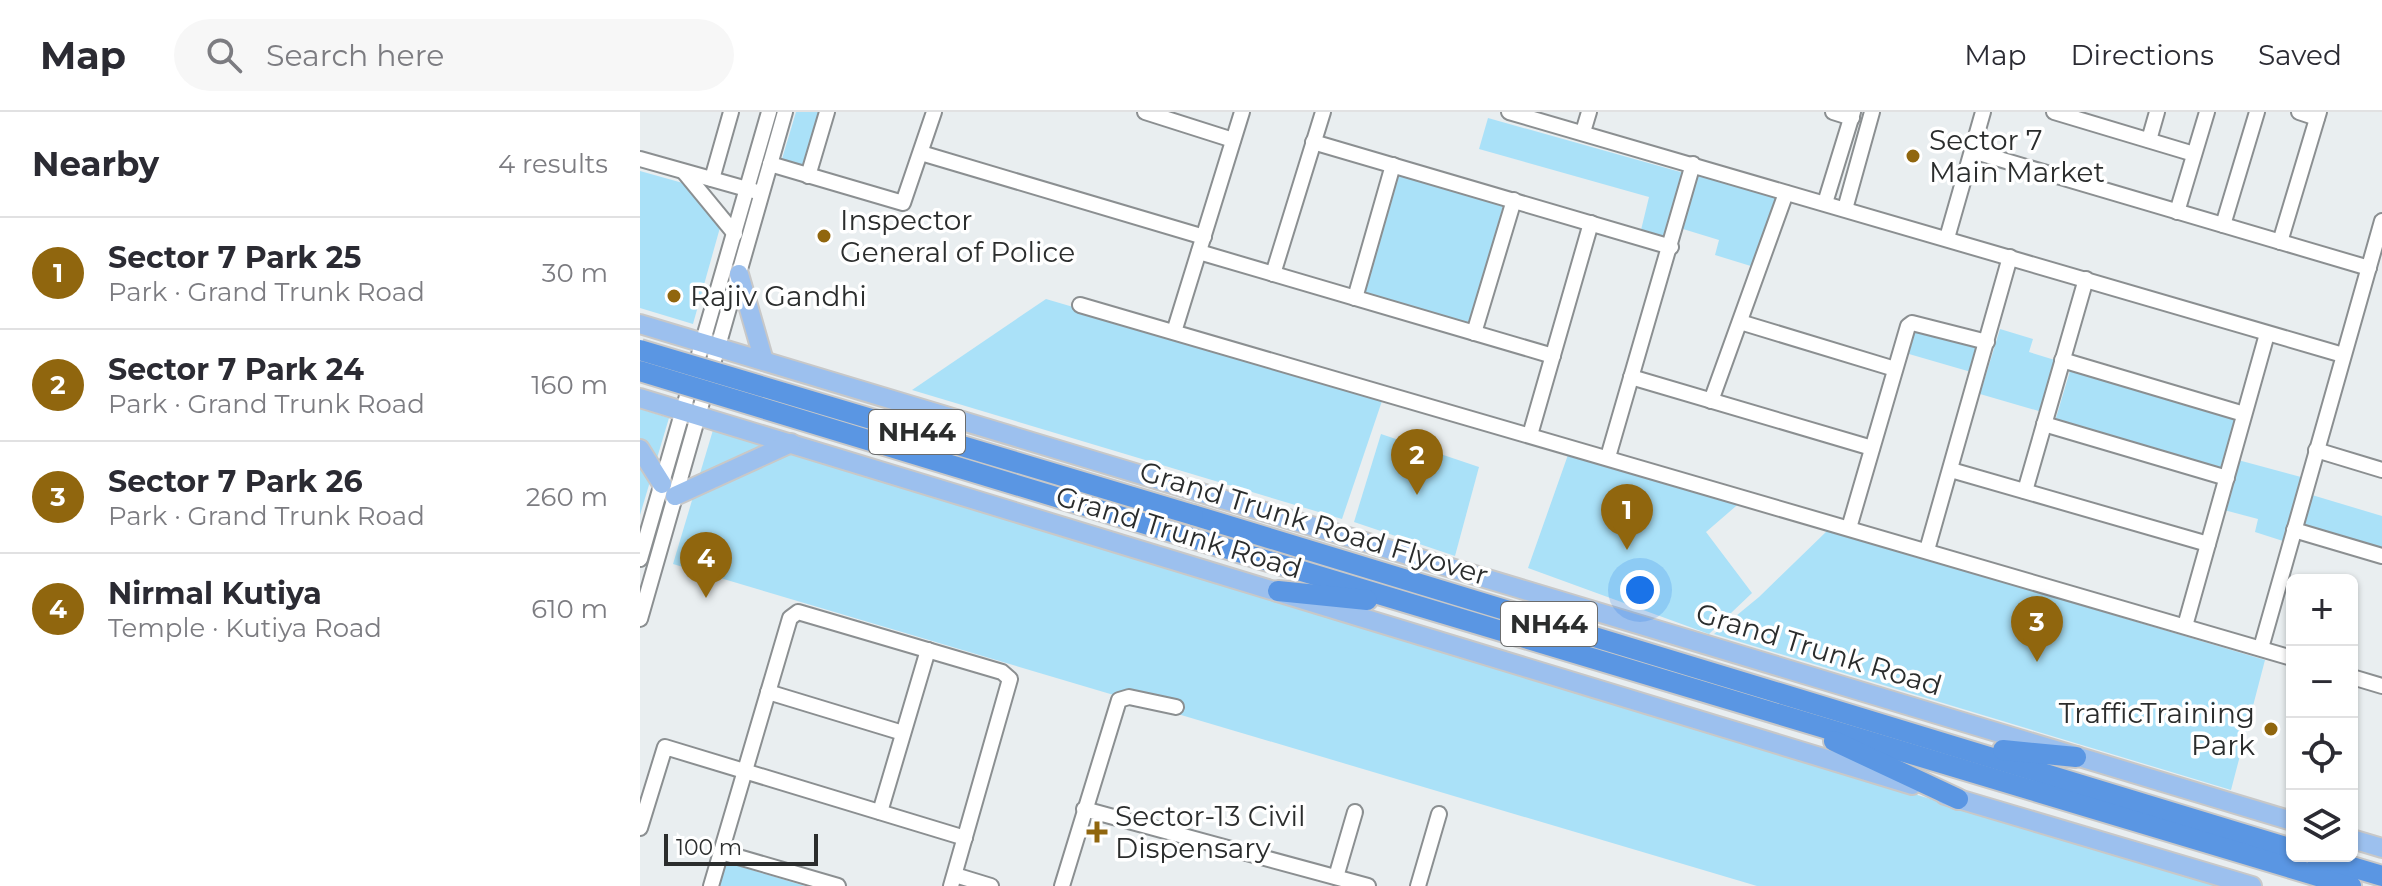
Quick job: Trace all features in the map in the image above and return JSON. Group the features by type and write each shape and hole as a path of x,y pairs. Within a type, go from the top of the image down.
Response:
{"highway":[{"name":"Grand Trunk Road Flyover","path":"640,350 2286,847"},
{"name":"Grand Trunk Road Flyover","path":"640,371 1410,604"},
{"path":"1278,591 1410,604"},
{"name":"NH44","path":"1410,604 2351,886"},
{"path":"1799,720 1819,734 1958,799"},
{"path":"1905,732 2022,754 2076,757"},
{"path":"2335,862 2382,876"}],"main road":[{"path":"737,280 764,361"},
{"name":"Grand Trunk Road","path":"640,324 2286,819"},
{"name":"Grand Trunk Road","path":"640,398 2252,886"},
{"path":"640,449 668,490 791,443"},
{"path":"2358,841 2382,848"}],"street":[{"path":"712,179 731,112"},
{"path":"655,566 640,560 668,490 687,457 691,413 710,345 720,282 769,112"},
{"path":"710,345 737,280 785,112"},
{"path":"808,176 827,112"},
{"path":"770,164 903,203 934,112"},
{"path":"1148,112 1233,140"},
{"path":"1174,332 1242,112"},
{"path":"1273,274 1323,112"},
{"path":"1512,112 2343,355"},
{"path":"1583,132 1589,112"},
{"path":"1825,203 1853,115 1833,112"},
{"path":"1845,209 1872,112"},
{"path":"1947,238 1983,112"},
{"path":"2054,112 2094,118 2194,154"},
{"path":"2149,140 2157,112"},
{"path":"2177,212 2207,112"},
{"path":"2223,225 2257,112"},
{"path":"2280,242 2318,115 2299,112"},
{"path":"1313,142 1671,247"},
{"path":"1972,151 2369,268"},
{"path":"921,153 1201,244 1273,274 1553,356"},
{"path":"640,159 762,194"},
{"path":"1608,457 1693,164"},
{"path":"1355,298 1393,165"},
{"path":"683,171 735,234"},
{"path":"1711,401 1786,193"},
{"path":"1474,333 1514,200"},
{"path":"2261,648 2382,221"},
{"path":"1530,435 1591,223"},
{"path":"1927,550 2010,257"},
{"path":"2025,491 2086,279"},
{"path":"720,282 737,280"},
{"path":"1080,305 2286,656"},
{"path":"1740,322 1895,369"},
{"path":"1849,528 1909,324 1987,342"},
{"path":"2185,626 2267,334"},
{"path":"2062,360 2244,414"},
{"path":"1631,377 1872,448"},
{"path":"640,619 655,566 671,452 691,413"},
{"path":"2044,424 2227,478"},
{"path":"2316,450 2382,470"},
{"path":"671,452 687,457"},
{"path":"1951,470 2208,544"},
{"path":"2294,530 2382,556"},
{"path":"711,886 793,613 1002,672 1010,679 953,881 991,886"},
{"path":"880,812 928,650"},
{"path":"2358,679 2382,686"},
{"path":"768,692 903,733"},
{"path":"1062,886 1119,700 1129,697 1176,707"},
{"path":"640,828 665,747 965,838"},
{"path":"1084,809 1368,886"},
{"path":"1336,877 1355,812"},
{"path":"1418,886 1439,814"},
{"path":"721,852 838,886"}],"shaded area":[{"path":"796,112 820,112 805,166 782,159"},
{"path":"1488,118 1684,173 1666,237 1641,230 1649,197 1479,149"},
{"path":"640,171 690,185 721,224 693,324 640,308"},
{"path":"1698,172 1780,196 1754,267 1715,255 1719,240 1683,229"},
{"path":"1397,175 1503,206 1470,324 1363,293"},
{"path":"1046,299 1383,398 1342,519 912,390"},
{"path":"1917,324 1979,342 1971,372 1909,354"},
{"path":"2000,329 2033,339 2029,352 2058,361 2042,412 1980,394"},
{"path":"2070,371 2235,419 2220,469 2055,421"},
{"path":"640,409 669,418 640,515"},
{"path":"713,430 2218,886 1757,886 673,564"},
{"path":"1381,434 1479,467 1455,556 1354,522"},
{"path":"1569,452 1743,500 1706,532 1752,593 1709,634 1528,568"},
{"path":"2238,460 2301,477 2283,541 2255,532 2258,519 2224,510"},
{"path":"2312,495 2382,516 2382,550 2302,527"},
{"path":"1828,530 2265,660 2231,790 1714,634 1759,597"},
{"path":"725,862 805,886 718,886"}],"place":[{"name":"Sector 7 Main Market","path":"1913,156"},
{"name":"Inspector General of Police","path":"824,236"},
{"name":"Rajiv Gandhi","path":"674,296"},
{"name":"Sector 7 Park 24","path":"1417,495"},
{"name":"Sector 7 Park 25","path":"1627,550"},
{"name":"Nirmal Kutiya","path":"706,598"},
{"name":"Sector 7 Park 26","path":"2037,662"},
{"name":"TrafficTraining Park","path":"2271,729"},
{"name":"Sector-13 Civil Dispensary","path":"1097,832"}]}
